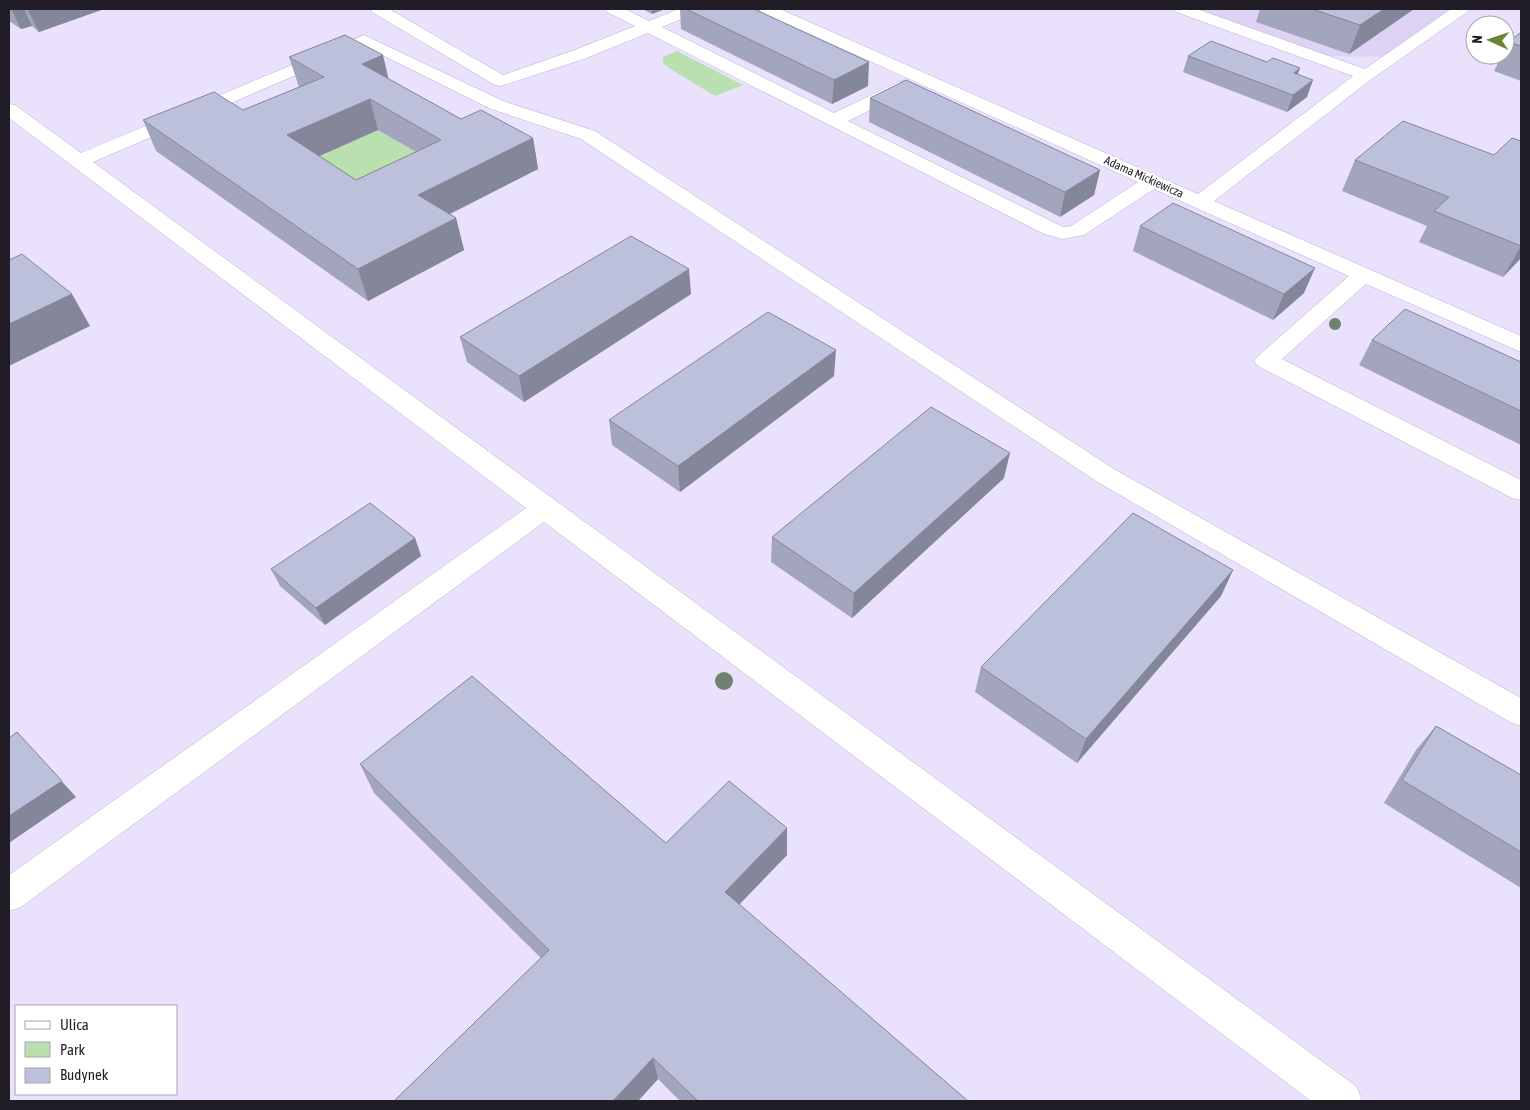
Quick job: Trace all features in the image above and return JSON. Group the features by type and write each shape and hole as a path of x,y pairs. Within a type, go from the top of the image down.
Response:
{"street":[{"path":"378,9 501,81 578,55 693,9"},
{"path":"612,9 1051,230 1063,233 1077,231 1153,181"},
{"name":"Adama Mickiewicza","path":"767,9 1520,343"},
{"path":"1182,9 1366,75 1364,76"},
{"path":"1200,202 1364,76 1461,9"},
{"path":"78,160 364,40 497,105 588,135 1105,475 1521,713"},
{"path":"834,120 922,78"},
{"path":"9,109 1343,1101"},
{"path":"1363,275 1266,361 1521,491"},
{"path":"9,895 545,508"}],"shaded area":[{"path":"1197,9 1450,9 1382,57 1329,56"}],"green space":[{"path":"677,51 743,85 715,96 663,63 663,57"},
{"path":"378,130 448,171 365,211 297,166"}],"building":[{"path":"686,9 754,9 869,62 834,80"},
{"path":"1312,9 1384,9 1360,25"},
{"path":"1521,32 1521,46 1515,44 1515,37"},
{"path":"345,35 383,55 362,64 461,119 481,110 533,138 418,195 456,218 358,269 143,120 214,92 243,110 324,77 289,57","holes":["370,99 441,140 356,180 287,135"]},
{"path":"1211,41 1267,62 1273,58 1300,68 1294,73 1313,80 1293,95 1188,56"},
{"path":"906,80 1100,170 1065,192 870,98"},
{"path":"1403,121 1494,155 1512,138 1521,141 1521,246 1434,211 1449,197 1355,160"},
{"path":"1173,203 1315,268 1284,294 1140,226"},
{"path":"631,236 689,269 519,376 460,337"},
{"path":"22,254 72,294 9,324 9,260"},
{"path":"1405,309 1521,362 1521,411 1372,340"},
{"path":"768,312 836,350 678,466 609,420"},
{"path":"931,407 1010,453 854,593 772,537"},
{"path":"370,503 415,538 316,608 271,569"},
{"path":"1133,513 1233,570 1086,739 981,667"},
{"path":"472,676 666,843 729,781 787,828 725,892 968,1101 698,1101 653,1058 613,1101 394,1101 549,950 360,764"},
{"path":"1436,726 1521,775 1521,852 1402,780"},
{"path":"17,732 62,781 9,816 9,738"}]}
